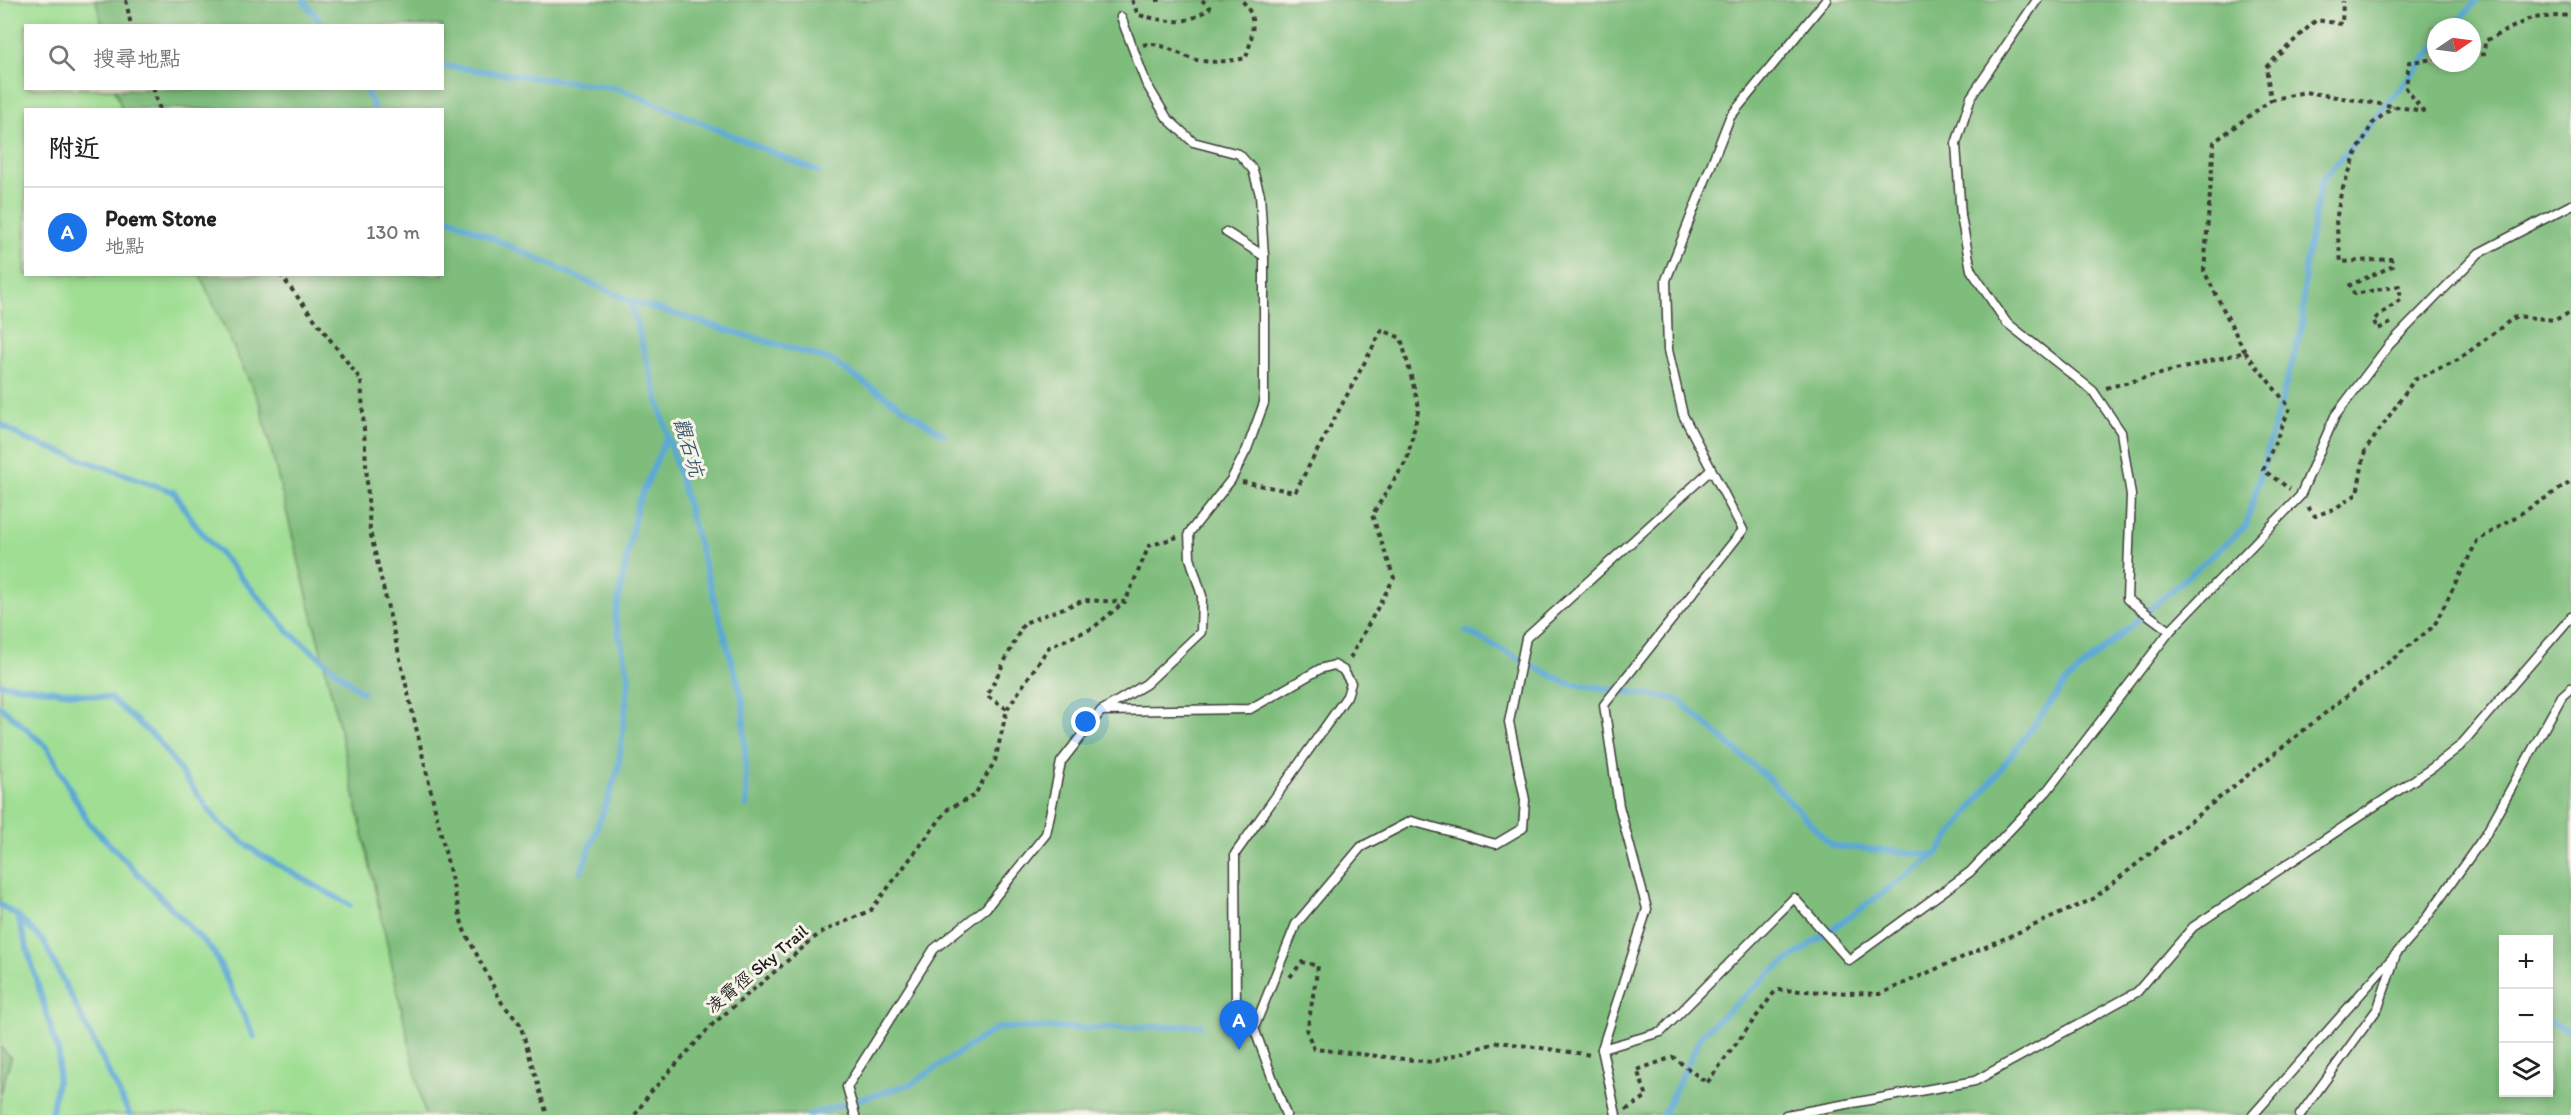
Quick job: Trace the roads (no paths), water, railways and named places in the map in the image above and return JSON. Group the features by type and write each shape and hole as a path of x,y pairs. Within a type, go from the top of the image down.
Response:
{"lane":[{"path":"1618,1115 1603,1053 1647,909 1618,806 1604,705 1743,530 1683,416 1668,350 1666,280 1730,117 1826,0"},
{"path":"2037,0 1971,97 1956,144 1961,216 1971,270 2006,322 2093,391 2121,432 2131,495 2127,599 2170,631"},
{"path":"855,1115 847,1087 934,949 986,908 1046,834 1061,762 1101,711 1146,684 1201,632 1202,596 1190,558 1189,533 1231,480 1247,449 1264,403 1264,256 1260,195 1253,170 1239,154 1193,141 1167,117 1146,83 1131,49 1121,17"},
{"path":"1603,1053 1661,1032 1794,898 1849,960 1970,872 2047,791 2170,631 2300,496 2335,416 2389,345 2415,322 2479,254 2571,205"},
{"path":"1226,231 1264,256"},
{"path":"1254,1028 1296,924 1361,847 1411,821 1497,844 1523,828 1525,800 1509,722 1526,638 1711,470"},
{"path":"1786,1115 1975,1081 2137,992 2193,927 2432,768 2460,746 2571,617"},
{"path":"1101,711 1250,709 1320,669 1334,665 1343,670 1351,683 1347,696 1235,854 1236,1011 1254,1028 1286,1115"},
{"path":"2253,1115 2422,924 2486,834 2562,696 2571,688"},
{"path":"2300,1115 2378,1008 2396,954"}],"waterway":[{"name":"觀石坑","path":"303,0 322,24"},
{"path":"2461,18 2477,0"},
{"path":"1663,1115 1702,1034 1773,971 1936,855 2067,681 2246,526 2302,327 2305,266 2321,182 2427,57"},
{"path":"444,66 618,88 819,172"},
{"name":"觀石坑","path":"366,90 374,108"},
{"name":"觀石坑","path":"444,216 630,301 743,701 747,806"},
{"path":"630,301 830,360 944,435"},
{"path":"0,424 25,439 174,492 197,527 289,632 363,693"},
{"path":"581,872 618,770 629,678 615,617 637,506 668,434"},
{"path":"1466,631 1566,683 1677,699 1770,780 1832,846 1936,855"},
{"path":"0,684 110,698 157,739 218,822 259,854 350,905"},
{"path":"0,706 47,747 88,822 214,952 254,1037"},
{"path":"0,905 18,916 44,942 130,1115"},
{"path":"18,918 59,1055 51,1115"},
{"path":"2553,1024 2571,1032"},
{"path":"809,1115 911,1084 997,1028 1127,1028 1201,1025"}],"place":[{"name":"Poem Stone","path":"1239,1050"}]}
